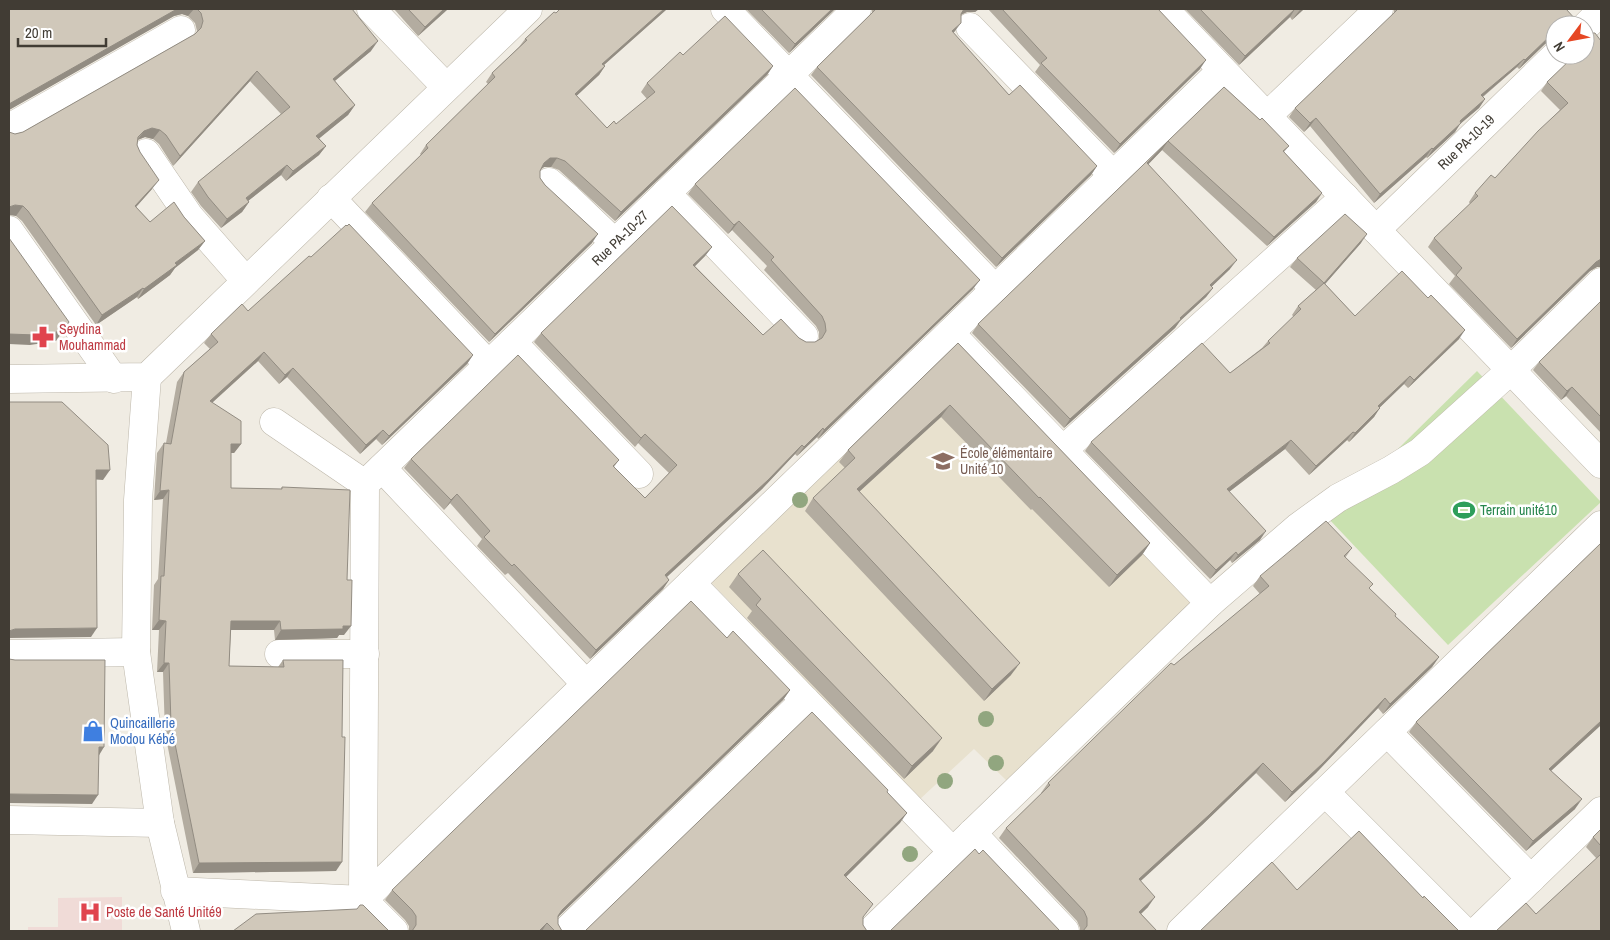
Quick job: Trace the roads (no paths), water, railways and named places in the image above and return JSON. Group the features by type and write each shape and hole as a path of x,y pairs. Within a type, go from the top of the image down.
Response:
{"street":[{"path":"371,9 446,87"},
{"path":"9,379 114,379 147,377 528,9"},
{"path":"725,9 995,289"},
{"name":"Rue PA-10-27","path":"374,476 857,9"},
{"path":"1164,9 1601,464"},
{"path":"1267,116 1378,9"},
{"path":"970,26 1113,175"},
{"path":"9,128 180,30"},
{"name":"Rue PA-10-19","path":"1376,230 1546,65"},
{"path":"363,900 1222,70"},
{"path":"146,152 189,216 246,281"},
{"path":"549,182 614,243"},
{"path":"666,193 804,336"},
{"path":"1063,450 1345,197"},
{"path":"331,198 489,365"},
{"path":"9,230 114,379"},
{"path":"871,931 1210,603 1298,527 1322,509 1420,452 1511,370 1601,282"},
{"path":"950,333 1210,603"},
{"path":"512,342 639,474"},
{"path":"147,377 138,500 136,652 160,823 186,931"},
{"path":"274,422 374,476 586,684"},
{"path":"363,900 366,654 374,476"},
{"path":"1181,931 1601,525"},
{"path":"692,583 953,852"},
{"path":"9,654 136,652"},
{"path":"279,654 366,654"},
{"path":"566,931 805,700"},
{"path":"1387,732 1531,879"},
{"path":"1325,792 1464,931"},
{"path":"1477,931 1601,811"},
{"path":"9,820 160,823"},
{"path":"972,833 1065,931"},
{"path":"175,890 363,900 394,931"}],"place":[{"name":"Seydina Mouhammad","path":"43,337"},
{"name":"École élémentaire Unité 10","path":"943,461"},
{"name":"Terrain unité10","path":"1464,510"},
{"name":"Quincaillerie Modou Kébé","path":"93,731"},
{"name":"Poste de Santé Unité9","path":"90,912"}]}
